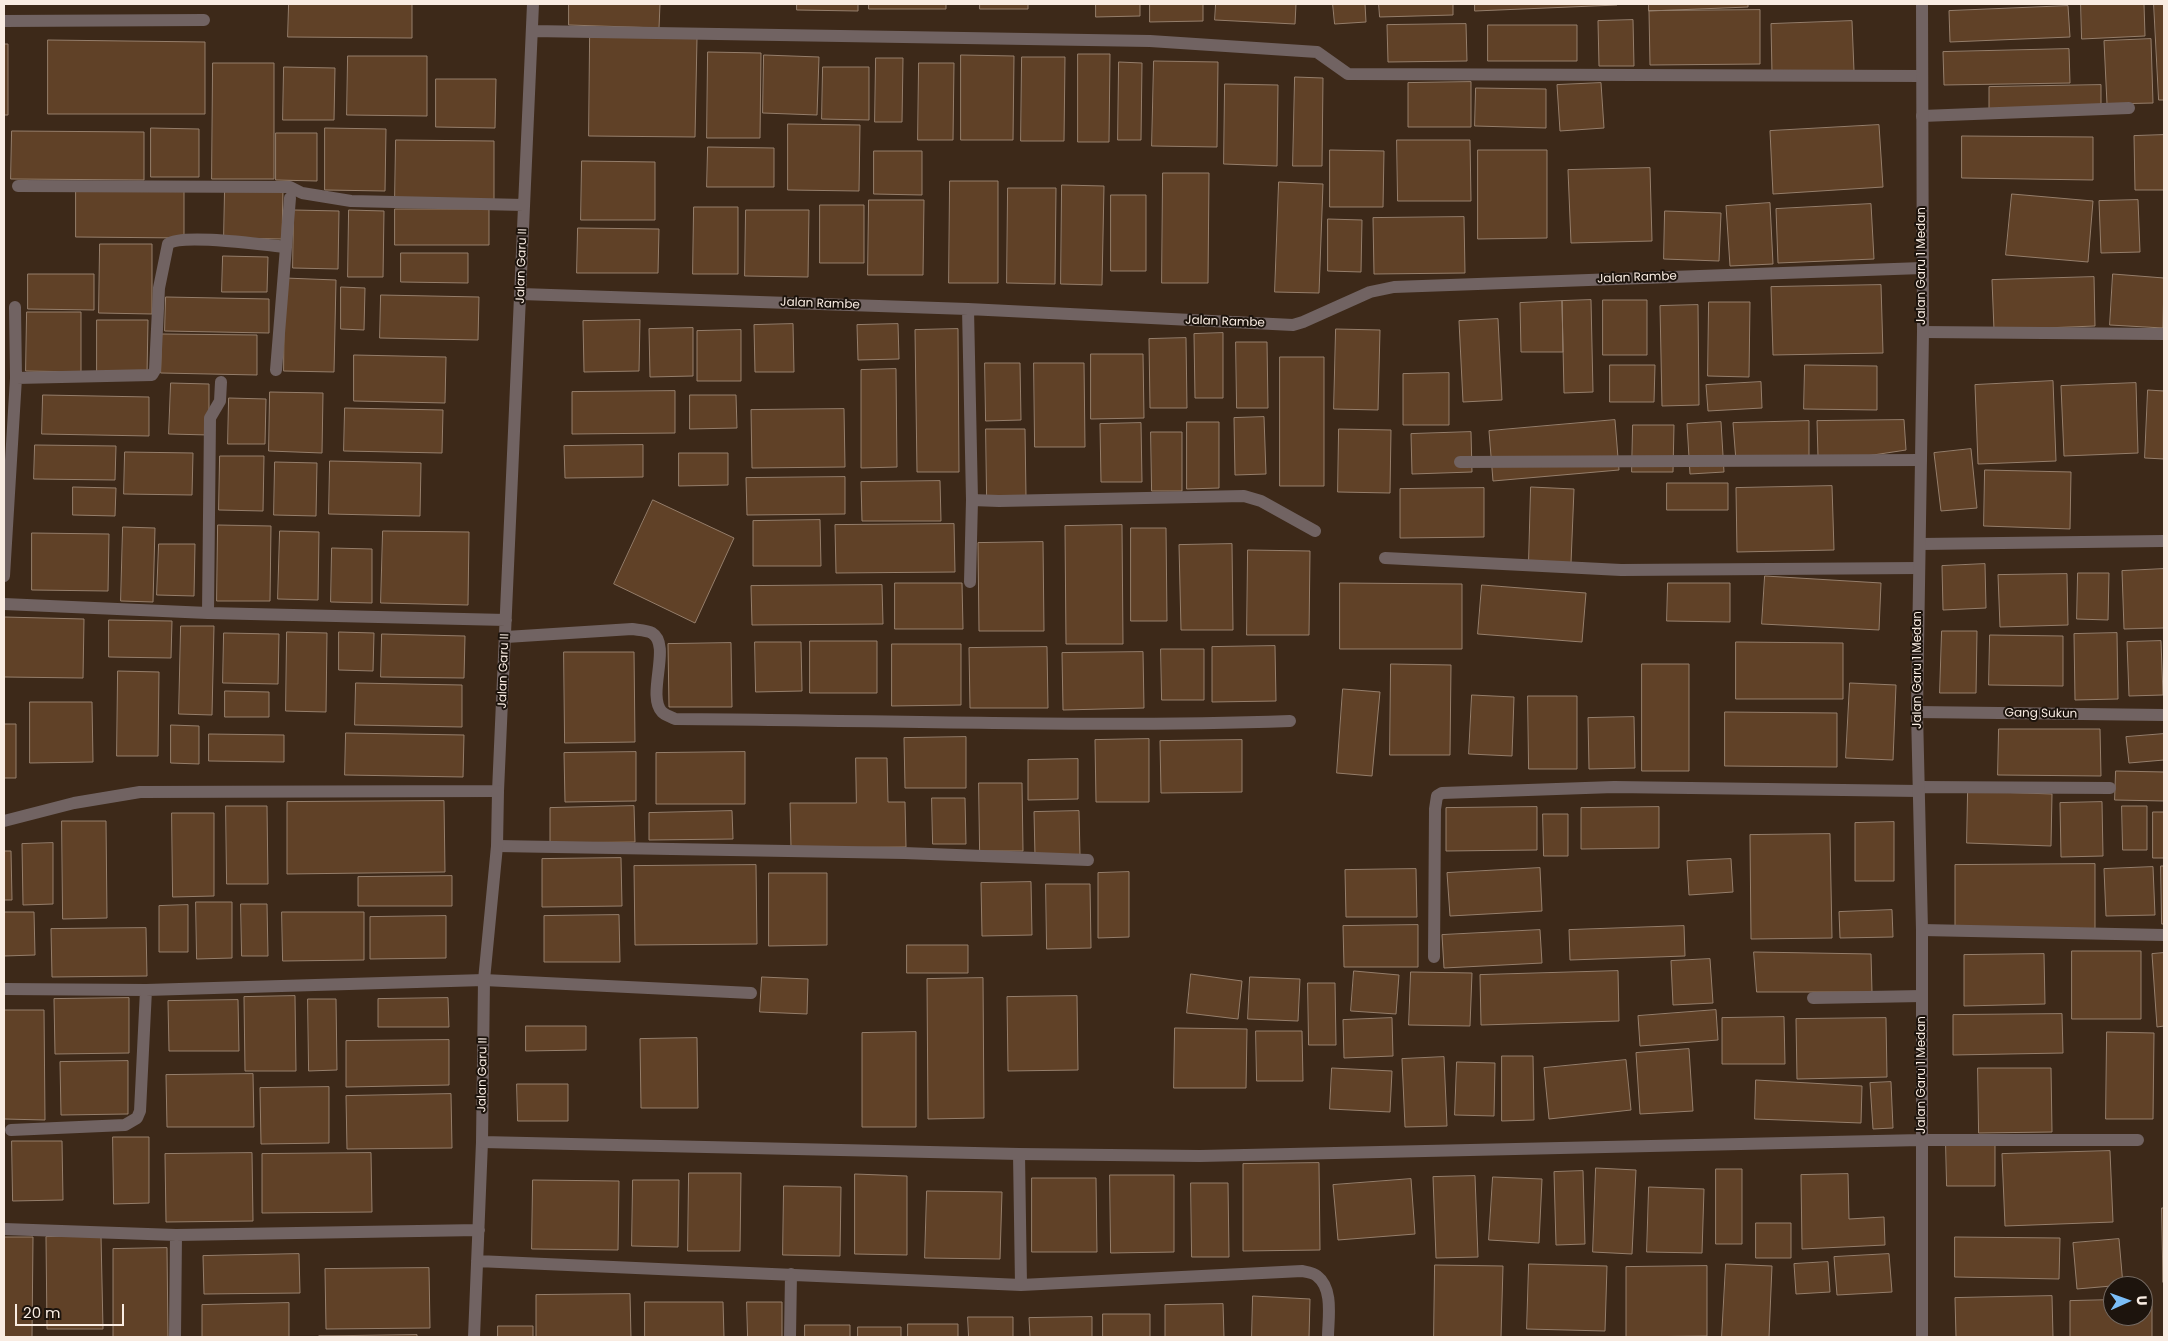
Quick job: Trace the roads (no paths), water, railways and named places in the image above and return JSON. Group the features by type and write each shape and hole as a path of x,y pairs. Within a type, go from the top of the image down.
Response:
{"street":[{"name":"Jalan Garu II","path":"474,1337 482,1142 484,980 497,846 533,4"},
{"name":"Jalan Garu 1 Medan","path":"1922,4 1923,332 1917,712 1922,930 1922,1337"},
{"path":"4,22 204,20"},
{"path":"532,31 1150,41 1318,52 1348,74 1922,76"},
{"path":"1922,116 2129,108"},
{"path":"18,186 290,187 302,193 352,201 524,205"},
{"path":"276,370 290,198"},
{"path":"16,378 152,375 155,370 159,288 168,244 172,241 192,239 286,247"},
{"name":"Jalan Rambe","path":"521,294 968,309 1293,325 1370,292 1394,287 1922,268"},
{"path":"4,576 16,378 15,307"},
{"path":"968,309 972,500 970,582"},
{"path":"1923,332 2164,334"},
{"path":"208,613 210,418 220,401 221,382"},
{"path":"1460,462 1921,460"},
{"path":"972,500 1008,501 1244,496 1261,500 1315,531"},
{"path":"1920,544 2164,541"},
{"path":"1385,558 1621,570 1919,568"},
{"path":"4,604 208,613 506,620"},
{"path":"506,637 632,629 652,633 657,639 660,653 656,701 662,713 675,719 1076,725 1174,725 1290,721"},
{"name":"Gang Sukun","path":"1917,712 2164,715"},
{"path":"1434,957 1434,809 1437,796 1442,793 1614,787 2110,788"},
{"path":"4,821 74,803 140,792 498,790"},
{"path":"497,846 894,853 1088,860"},
{"path":"1922,930 2164,934"},
{"path":"4,989 146,990 484,980 751,993"},
{"path":"11,1130 125,1125 137,1118 140,1111 146,990"},
{"path":"1813,998 1922,996"},
{"path":"482,1142 1019,1154 1200,1156 1921,1140 2138,1140"},
{"path":"1019,1154 1021,1285"},
{"path":"4,1229 176,1235 479,1230"},
{"path":"174,1337 176,1235"},
{"path":"477,1261 1021,1285 1302,1271 1317,1275 1325,1286 1328,1297 1328,1337"},
{"path":"790,1337 791,1274"}]}
